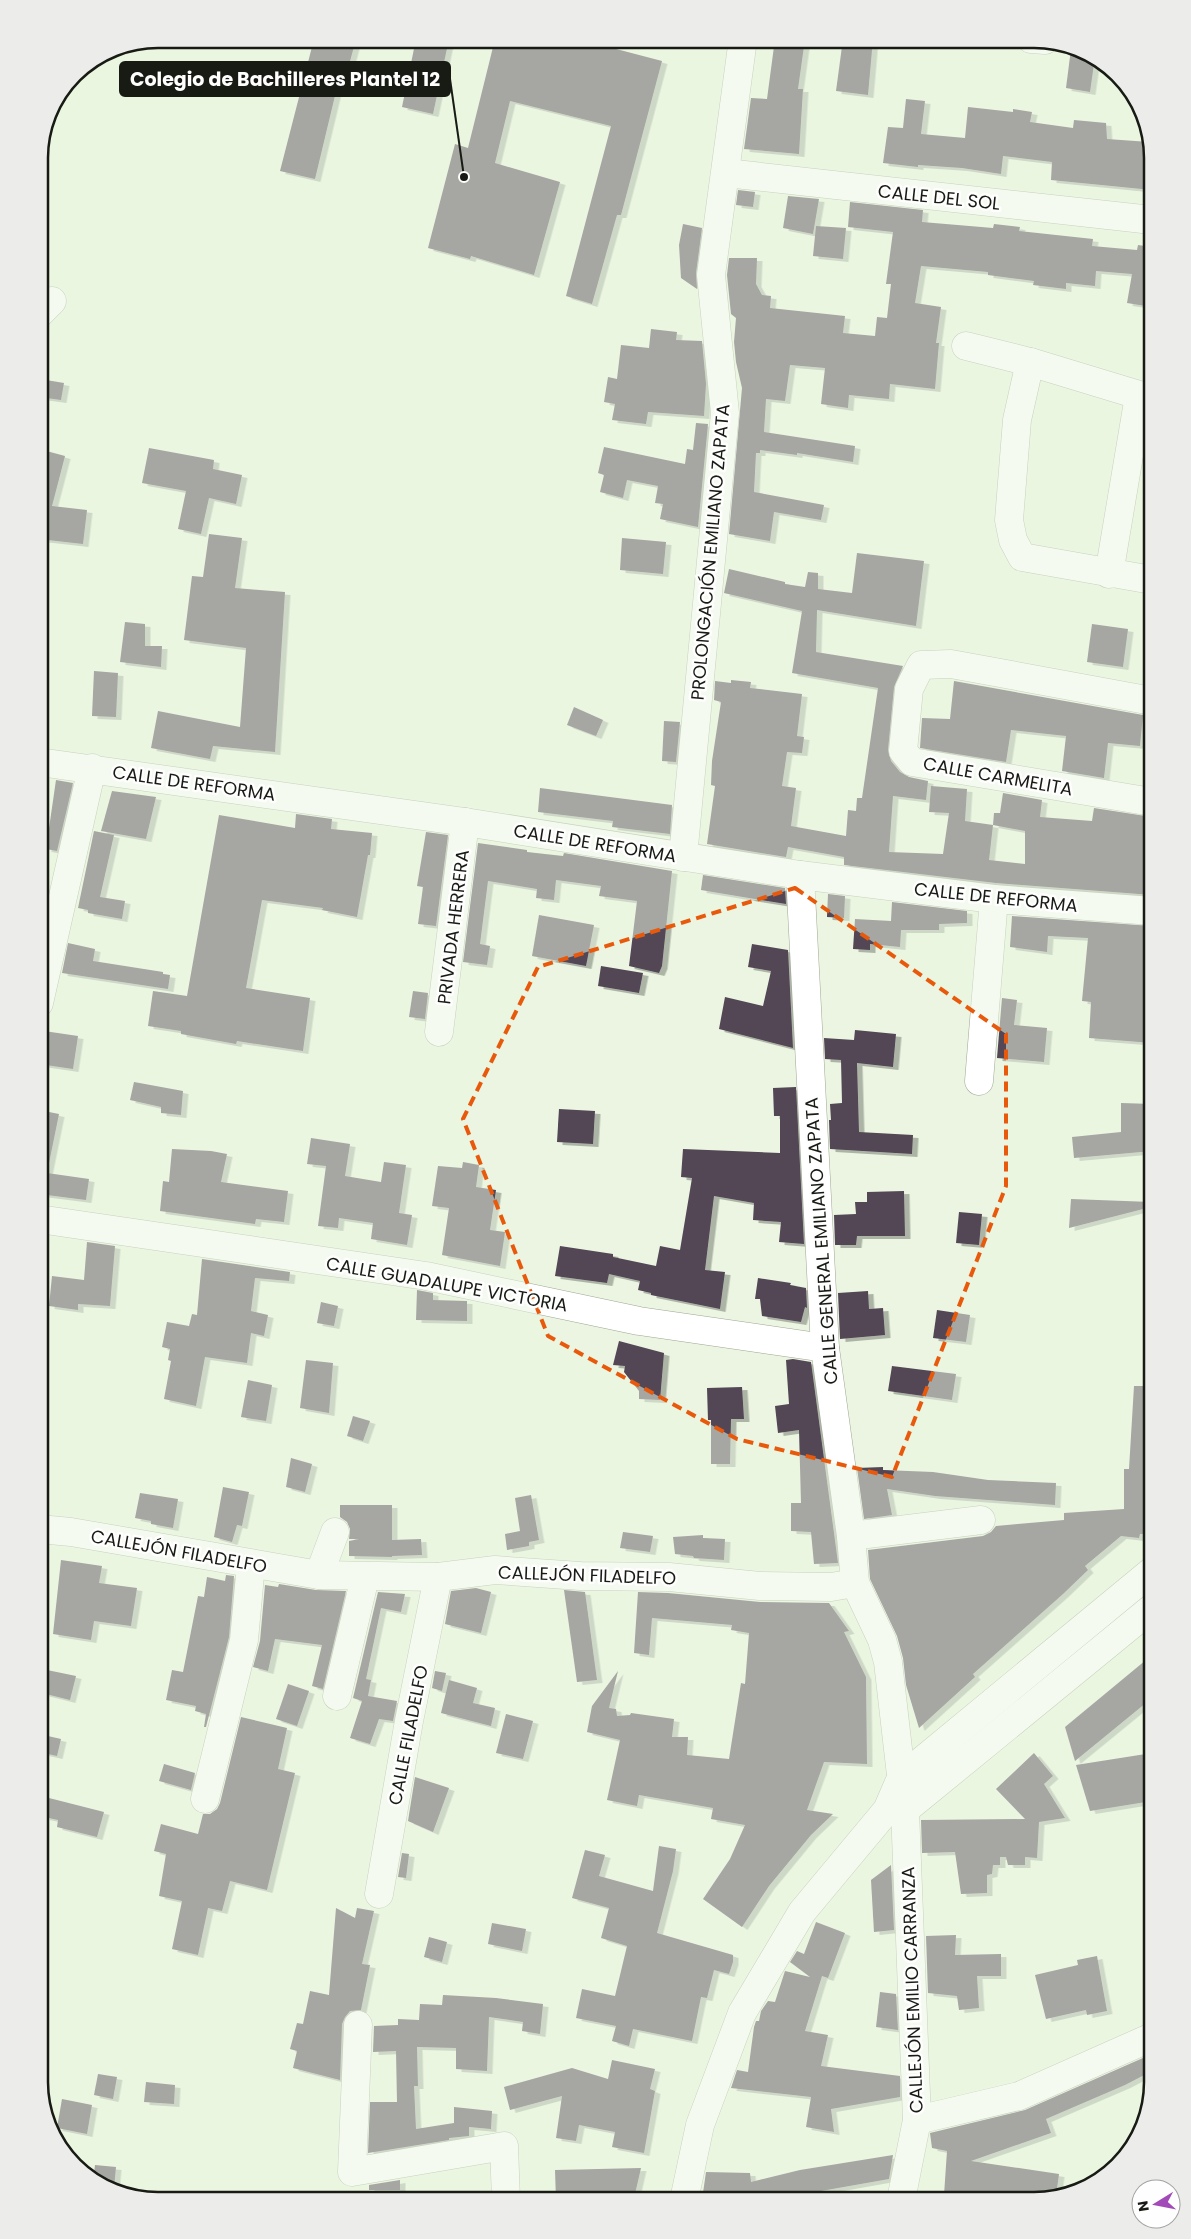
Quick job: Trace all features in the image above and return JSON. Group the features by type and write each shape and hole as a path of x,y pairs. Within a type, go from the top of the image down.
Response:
{"street":[{"name":"PROLONGACIÓN EMILIANO ZAPATA","path":"683,857 725,413 711,275 726,173 741,48"},
{"name":"CALLE DEL SOL","path":"726,173 1144,219"},
{"path":"966,346 1030,362 1144,397"},
{"path":"1030,362 1017,420 1009,520 1013,540 1022,558 1144,579"},
{"path":"1109,574 1144,408"},
{"name":"CALLE CARMELITA","path":"1144,700 951,664 921,664 909,689 903,751 912,762 1144,801"},
{"name":"CALLE DE REFORMA","path":"48,763 465,822 800,875 994,899 1144,910"},
{"path":"48,963 92,768"},
{"name":"PRIVADA HERRERA","path":"439,1032 465,822"},
{"name":"CALLE GENERAL EMILIANO ZAPATA","path":"800,875 825,1348 851,1536 855,1583 882,1640 888,1662 901,1778"},
{"path":"979,1081 994,899"},
{"name":"CALLE GUADALUPE VICTORIA","path":"48,1219 426,1276 639,1321 825,1348"},
{"path":"851,1536 981,1520"},
{"name":"CALLEJÓN FILADELFO","path":"48,1530 71,1532 319,1575 438,1578 494,1570 580,1576 669,1577 760,1586 831,1587 855,1583"},
{"path":"319,1575 335,1532"},
{"path":"205,1799 244,1640 251,1564"},
{"path":"337,1696 365,1577"},
{"name":"CALLE FILADELFO","path":"379,1894 409,1721 438,1578"},
{"path":"896,1810 901,1778 1144,1578"},
{"path":"686,2192 700,2125 742,2013 802,1912 896,1810 1144,1614"},
{"name":"CALLEJÓN EMILIO CARRANZA","path":"896,1810 917,2120 903,2192"},
{"path":"358,2025 352,2172 504,2146 506,2191"},
{"path":"917,2120 1019,2096 1144,2041"}],"highlighted area":[{"path":"795,888 1006,1034 1006,1186 892,1477 737,1439 548,1336 463,1119 538,967"}],"building":[{"path":"312,48 354,48 345,80 339,79 315,179 280,171"},
{"path":"414,48 447,48 433,114 402,107"},
{"path":"493,48 612,48 662,61 621,215 617,215 592,304 566,296 611,126 510,101 495,163 560,182 534,275 471,256 470,259 428,248 455,144 468,148"},
{"path":"774,48 804,48 798,89 803,89 799,154 744,149 751,98 767,99"},
{"path":"842,48 872,48 868,95 836,91"},
{"path":"1070,54 1094,65 1090,92 1066,88"},
{"path":"906,99 925,101 921,134 965,138 968,107 1013,112 1013,109 1032,112 1030,122 1073,128 1074,120 1106,123 1107,139 1142,141 1144,189 1051,180 1052,162 1003,156 1001,174 962,168 918,165 918,167 883,163 888,127 903,128"},
{"path":"738,190 755,192 753,207 736,205"},
{"path":"788,196 819,199 813,234 783,228"},
{"path":"850,202 923,210 922,222 993,228 994,224 1020,227 1019,231 1093,239 1092,246 1137,250 1138,245 1144,246 1144,306 1127,303 1132,274 1096,271 1095,286 1066,283 1066,289 1033,285 1034,281 988,275 988,272 921,266 915,303 941,307 936,343 939,343 935,389 890,384 889,399 849,395 848,408 821,404 825,368 790,365 785,401 766,399 764,432 855,446 853,462 797,453 797,455 760,450 760,453 756,453 754,492 824,505 821,520 774,512 770,541 729,534 742,388 734,342 736,318 731,314 727,275 729,258 757,258 756,284 762,295 771,296 770,308 845,316 843,333 875,336 877,317 887,318 891,284 886,284 893,232 848,227"},
{"path":"683,224 702,228 696,273 697,289 681,278 679,245"},
{"path":"816,226 846,228 843,259 813,256"},
{"path":"651,329 677,332 676,340 702,341 706,384 704,416 648,412 646,424 612,420 615,404 604,402 608,377 617,379 621,345 649,348"},
{"path":"48,380 64,383 61,400 48,398"},
{"path":"696,423 708,424 698,527 660,519 663,504 655,503 658,486 627,480 623,498 600,492 604,475 598,473 604,447 685,464 687,449 693,450"},
{"path":"149,448 214,460 213,469 242,475 236,504 209,498 201,534 178,529 186,491 142,483"},
{"path":"48,451 65,456 52,506 87,510 83,544 48,540"},
{"path":"209,534 242,538 235,588 285,592 275,752 213,746 210,759 151,748 158,711 240,727 246,648 184,640 192,576 203,577"},
{"path":"622,538 666,542 663,574 620,570"},
{"path":"857,553 924,561 916,626 817,610 816,652 903,666 894,687 888,750 891,761 900,772 909,777 928,781 926,800 893,796 889,852 943,854 949,813 929,812 931,786 967,789 965,821 993,825 994,813 1000,813 1003,793 1042,800 1040,817 1092,821 1094,808 1144,816 1144,894 996,883 844,865 844,857 788,847 786,857 707,844 715,786 711,785 712,761 721,702 714,700 715,681 731,683 731,680 751,682 750,688 802,694 797,736 804,737 802,753 787,752 782,786 796,788 791,826 846,836 848,810 856,811 857,798 862,798 878,688 792,673 802,611 724,593 729,569 785,582 785,584 805,587 808,572 818,573 818,589 852,593","holes":["993,825 1025,831 1025,864 989,860"]},
{"path":"125,622 145,624 145,646 162,646 161,667 120,662"},
{"path":"1092,624 1128,629 1123,667 1087,662"},
{"path":"94,671 118,673 116,717 92,716"},
{"path":"954,681 1143,715 1140,746 1108,743 1104,778 1062,771 1066,736 1011,730 1006,762 920,748 922,718 950,719"},
{"path":"574,707 603,720 596,736 567,725"},
{"path":"664,721 680,722 676,762 662,761"},
{"path":"56,780 73,783 57,851 48,849 48,835"},
{"path":"540,788 672,805 670,834 612,827 613,821 538,812"},
{"path":"112,791 156,797 146,839 101,831"},
{"path":"296,814 332,819 331,829 372,833 370,855 368,855 357,917 322,910 323,908 262,900 246,988 310,998 303,1051 237,1041 236,1044 181,1034 181,1031 148,1026 153,991 187,996 219,815 295,828"},
{"path":"94,831 114,835 100,897 125,901 122,919 88,913 88,910 78,908"},
{"path":"426,832 448,835 436,926 418,924 423,887 417,886"},
{"path":"478,843 527,850 527,852 563,856 564,853 672,871 662,966 659,973 629,966 637,901 599,896 601,886 556,880 554,900 536,898 537,889 488,881 480,944 490,946 487,965 463,962"},
{"path":"703,875 785,888 786,904 701,890"},
{"path":"828,894 845,896 844,918 827,917"},
{"path":"892,902 967,911 967,923 939,924 939,930 901,930 900,947 870,944 870,950 853,949 855,919 891,921"},
{"path":"539,915 594,925 586,966 532,956"},
{"path":"1012,916 1144,925 1144,1042 1089,1038 1091,1002 1082,1001 1088,938 1048,936 1047,952 1010,947"},
{"path":"68,943 95,949 93,961 163,972 163,974 170,975 168,989 62,973"},
{"path":"752,944 788,950 793,1048 719,1029 725,997 763,1006 771,971 748,967"},
{"path":"601,966 643,973 639,993 598,986"},
{"path":"413,991 428,993 425,1019 409,1017"},
{"path":"1002,998 1017,1000 1014,1025 1047,1028 1044,1062 997,1058"},
{"path":"855,1030 896,1034 893,1067 857,1063 859,1132 913,1135 912,1154 830,1149 830,1104 842,1103 841,1060 825,1059 824,1038 854,1040"},
{"path":"48,1032 78,1036 73,1069 48,1065"},
{"path":"134,1082 183,1091 181,1115 161,1113 161,1107 130,1100"},
{"path":"796,1087 804,1244 779,1242 781,1222 753,1220 754,1203 714,1196 705,1270 725,1272 720,1309 651,1295 651,1293 638,1290 640,1281 609,1274 607,1283 555,1276 560,1246 613,1254 613,1257 656,1266 660,1246 680,1250 692,1178 681,1177 683,1149 780,1153 780,1116 774,1116 773,1088"},
{"path":"1121,1103 1144,1104 1144,1152 1074,1158 1072,1137 1121,1132"},
{"path":"559,1109 595,1111 593,1144 557,1142"},
{"path":"48,1112 59,1114 48,1168"},
{"path":"311,1138 350,1144 345,1176 381,1182 384,1162 406,1165 399,1213 412,1215 407,1245 371,1239 373,1223 339,1218 338,1228 318,1226 326,1166 307,1164"},
{"path":"172,1149 211,1151 227,1154 221,1182 288,1191 284,1222 256,1219 255,1224 160,1211 163,1181 169,1182"},
{"path":"463,1162 479,1165 476,1187 496,1190 490,1230 505,1232 500,1266 442,1255 449,1208 432,1206 438,1166 462,1168"},
{"path":"48,1173 89,1179 86,1200 48,1195"},
{"path":"904,1191 905,1236 857,1236 856,1245 835,1245 834,1215 856,1214 855,1202 867,1202 867,1192"},
{"path":"1071,1199 1144,1202 1144,1209 1069,1228"},
{"path":"959,1212 982,1214 979,1245 956,1243"},
{"path":"87,1242 115,1246 110,1306 78,1304 78,1310 49,1306 52,1276 84,1280"},
{"path":"202,1259 290,1272 289,1281 255,1278 251,1311 268,1315 264,1336 251,1333 247,1363 205,1357 196,1406 164,1399 171,1361 168,1360 170,1349 162,1347 167,1322 189,1326 192,1314 197,1315"},
{"path":"758,1278 791,1283 790,1285 806,1288 807,1308 805,1307 801,1322 762,1316 760,1299 755,1299"},
{"path":"417,1290 433,1293 433,1300 467,1301 467,1321 416,1320"},
{"path":"868,1291 869,1309 883,1308 885,1335 840,1339 838,1293"},
{"path":"321,1302 338,1306 334,1326 317,1323"},
{"path":"937,1310 970,1315 966,1342 933,1338"},
{"path":"619,1341 664,1353 660,1400 639,1399 639,1391 624,1372 625,1366 613,1365"},
{"path":"793,1359 811,1362 838,1563 814,1564 811,1532 791,1531 791,1503 801,1503 799,1430 778,1433 775,1406 789,1404 786,1360"},
{"path":"306,1360 333,1363 329,1413 300,1408"},
{"path":"892,1366 956,1374 952,1400 888,1391"},
{"path":"248,1380 272,1385 266,1421 241,1417"},
{"path":"1134,1386 1144,1386 1144,1534 1140,1534 1139,1538 1121,1536 1085,1566 1088,1570 973,1674 975,1677 919,1728 906,1685 903,1658 897,1636 870,1579 868,1550 983,1536 991,1532 996,1526 1064,1520 1064,1513 1124,1509 1124,1469 1129,1469"},
{"path":"742,1387 744,1419 731,1419 730,1464 711,1464 711,1420 708,1420 707,1388"},
{"path":"353,1416 370,1421 363,1441 347,1436"},
{"path":"291,1458 312,1464 305,1492 286,1487"},
{"path":"883,1467 883,1470 933,1472 988,1480 1056,1483 1055,1505 935,1496 887,1489 892,1515 864,1519 857,1468"},
{"path":"223,1487 249,1492 242,1526 237,1525 232,1542 214,1537"},
{"path":"140,1493 178,1499 173,1528 151,1524 151,1521 135,1518"},
{"path":"531,1495 539,1540 529,1542 529,1546 507,1550 505,1534 520,1531 515,1498"},
{"path":"340,1505 392,1505 392,1540 421,1539 422,1555 392,1557 349,1556 349,1541 359,1539 349,1539 350,1529 347,1522 340,1517"},
{"path":"623,1532 653,1536 650,1552 620,1548"},
{"path":"703,1535 703,1538 725,1539 724,1560 694,1558 693,1556 675,1554 673,1537"},
{"path":"61,1560 102,1566 99,1583 137,1588 131,1626 94,1621 91,1640 53,1634"},
{"path":"226,1575 234,1576 229,1637 206,1727 204,1727 206,1714 195,1711 196,1706 166,1700 172,1670 183,1672 198,1596 204,1597 207,1577 225,1581"},
{"path":"279,1584 316,1590 346,1591 323,1689 312,1686 322,1645 275,1639 268,1671 253,1667 260,1641 265,1585 278,1587"},
{"path":"476,1588 491,1592 481,1633 445,1624 451,1591"},
{"path":"564,1590 585,1592 597,1680 577,1682"},
{"path":"378,1592 405,1594 401,1612 381,1608 366,1679 371,1680 368,1696 397,1701 393,1721 379,1719 370,1744 350,1738 362,1701 353,1698"},
{"path":"638,1592 760,1602 829,1603 849,1631 844,1632 866,1677 867,1764 824,1762 807,1810 833,1814 811,1835 769,1886 742,1927 703,1899 730,1859 745,1825 711,1819 713,1808 639,1795 637,1806 607,1800 620,1740 587,1732 592,1706 618,1671 609,1708 616,1709 617,1716 630,1715 631,1713 674,1719 672,1737 688,1737 687,1755 729,1759 741,1683 745,1684 749,1633 731,1630 732,1625 652,1618 649,1655 634,1653"},
{"path":"1144,1662 1144,1705 1075,1761 1065,1727"},
{"path":"48,1670 76,1676 70,1700 48,1694"},
{"path":"435,1671 446,1673 442,1691 432,1688"},
{"path":"449,1680 477,1688 473,1703 495,1708 491,1726 441,1713"},
{"path":"288,1684 309,1691 297,1726 276,1719"},
{"path":"506,1714 533,1721 523,1759 496,1753"},
{"path":"241,1717 287,1728 278,1769 295,1773 267,1890 230,1881 222,1911 208,1908 198,1955 172,1949 182,1901 159,1896 166,1854 154,1851 161,1824 198,1834 203,1814 210,1814 217,1809"},
{"path":"48,1736 61,1739 57,1756 48,1754"},
{"path":"1034,1753 1053,1776 1044,1784 1065,1818 1039,1822 1037,1858 1025,1857 1025,1865 1008,1865 1006,1857 1000,1857 1000,1865 993,1865 992,1874 987,1875 987,1893 961,1894 955,1852 922,1853 921,1820 1025,1819 996,1789"},
{"path":"1144,1754 1144,1802 1090,1811 1076,1765"},
{"path":"164,1764 195,1773 191,1790 159,1781"},
{"path":"415,1777 449,1788 433,1832 408,1821"},
{"path":"49,1798 104,1812 97,1837 57,1827 58,1820 48,1818"},
{"path":"659,1846 676,1849 673,1871 657,1933 733,1955 733,1962 729,1974 714,1970 707,1998 701,1997 692,2041 633,2029 629,2046 612,2041 616,2026 576,2018 582,1989 615,1996 627,1946 601,1938 609,1908 572,1898 585,1850 605,1855 599,1876 653,1891"},
{"path":"402,1853 409,1854 406,1878 398,1877"},
{"path":"891,1865 894,1930 874,1932 871,1880"},
{"path":"336,1908 355,1918 357,1908 374,1911 362,1964 370,1965 361,2010 350,2011 342,2024 340,2080 293,2068 297,2051 290,2049 297,2023 303,2024 310,1991 329,1995"},
{"path":"816,1922 845,1933 828,1978 822,1976 805,2031 828,2035 821,2066 900,2076 900,2097 831,2109 834,2132 806,2127 811,2097 731,2088 737,2070 748,2072 756,2021 759,2021 761,2011 768,2001 775,2002 785,1971 810,1977 790,1962 797,1951 804,1954"},
{"path":"492,1923 526,1929 522,1951 488,1944"},
{"path":"956,1935 955,1955 1001,1954 1001,1976 977,1976 979,2008 959,2010 957,1996 928,1993 926,1936"},
{"path":"429,1937 447,1942 442,1962 424,1957"},
{"path":"1097,1956 1107,2011 1087,2015 1086,2010 1046,2019 1035,1975 1078,1965 1077,1960"},
{"path":"880,1992 896,1994 898,2030 876,2027"},
{"path":"443,1995 496,1998 543,2004 540,2034 522,2031 523,2022 489,2017 487,2071 456,2069 456,2048 417,2047 418,2086 414,2086 416,2129 454,2123 454,2107 492,2111 491,2129 469,2127 469,2136 368,2153 370,2102 397,2102 396,2051 373,2052 374,2026 398,2025 398,2019 419,2020 420,2004 442,2005"},
{"path":"1144,2058 1144,2075 1046,2119 1051,2133 971,2161 1059,2174 1057,2189 1034,2192 944,2192 947,2151 932,2148 930,2133 1025,2110"},
{"path":"612,2060 655,2069 650,2089 655,2091 644,2153 612,2147 615,2132 579,2125 576,2141 556,2138 562,2096 510,2110 504,2087 572,2068 608,2079"},
{"path":"98,2074 117,2077 113,2099 94,2095"},
{"path":"146,2082 175,2085 174,2104 144,2102"},
{"path":"62,2099 92,2105 87,2134 57,2127"},
{"path":"893,2155 889,2179 817,2192 703,2192 706,2172 750,2173 751,2182 800,2170"},
{"path":"95,2165 116,2167 115,2183 96,2173 94,2172"},
{"path":"641,2168 636,2192 556,2191 555,2170"},
{"path":"400,2180 400,2190 369,2190 369,2185"}],"place":[{"name":"Colegio de Bachilleres Plantel 12","path":"464,177"}]}
